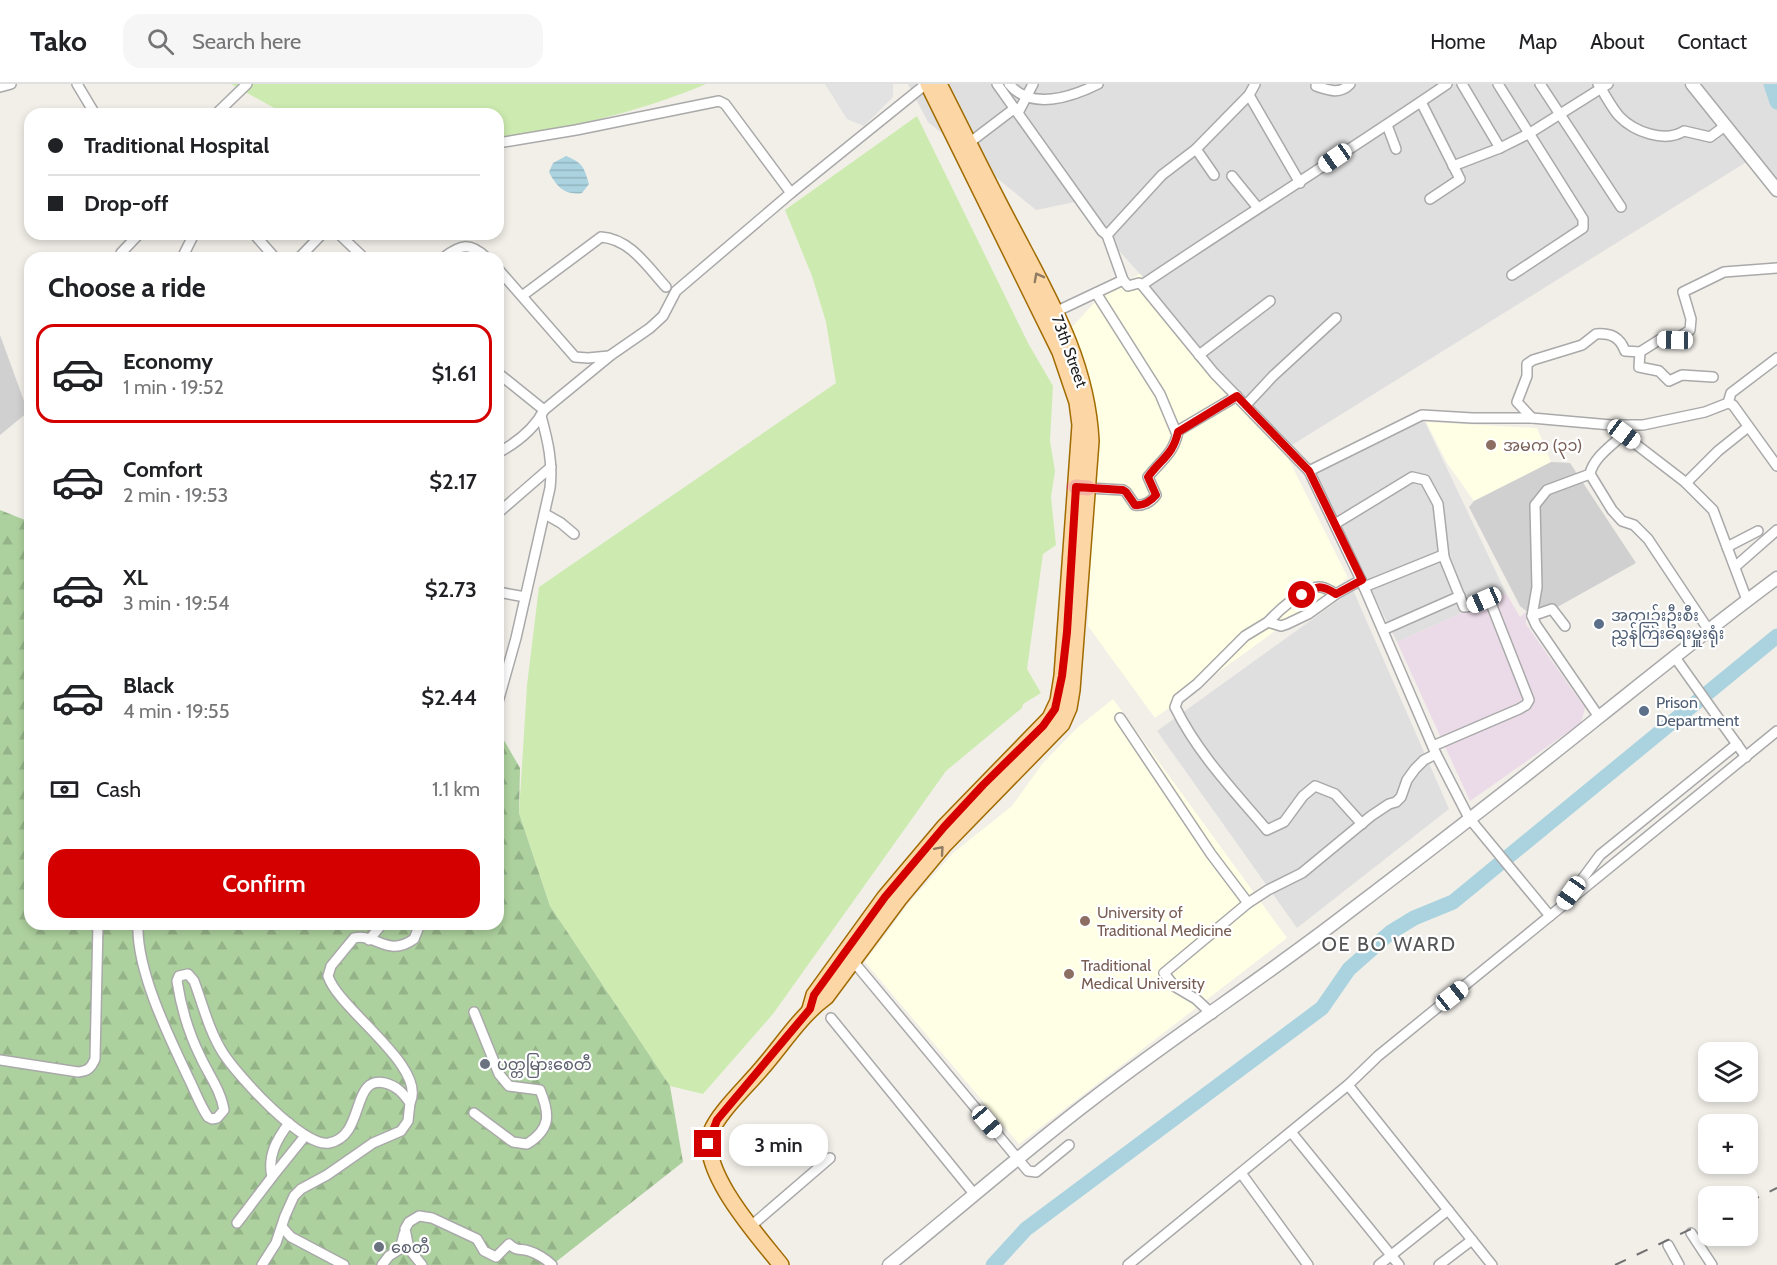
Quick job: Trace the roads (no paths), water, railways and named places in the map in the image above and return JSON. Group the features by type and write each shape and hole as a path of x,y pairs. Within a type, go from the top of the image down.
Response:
{"main road":[{"name":"73th Street","path":"810,1009 814,995 885,897 944,827 1043,726 1055,709 1062,676 1082,488 1091,441 1088,404 1081,374 927,84"},
{"name":"73th Street","path":"939,84 969,142 1050,315"},
{"name":"73th Street","path":"810,1009 826,997 899,899 944,845 990,796 1050,739 1066,718 1072,690 1082,488"},
{"path":"781,1265 723,1187 712,1163 708,1144 717,1120 810,1009"}],"street":[{"path":"0,87 11,84"},
{"path":"77,84 91,108"},
{"path":"224,108 247,84"},
{"path":"504,449 515,443 543,413 611,355 663,316 676,291 791,193 927,84"},
{"path":"997,84 1101,231 1107,235 1123,280 1128,286 1139,283 1142,285 1199,355 1309,471 1363,583 1434,750 1469,818 1551,916"},
{"path":"1009,84 1026,98 1058,98 1076,94 1098,84"},
{"path":"969,142 1017,111 1033,84"},
{"path":"1107,235 1162,175 1196,149 1249,95 1255,84"},
{"path":"1316,86 1334,92 1350,84"},
{"path":"1142,285 1447,84"},
{"path":"1462,84 1500,148"},
{"path":"1498,84 1584,224 1583,228 1512,275"},
{"path":"1540,84 1622,207"},
{"path":"1692,84 1777,190"},
{"path":"1453,166 1500,148 1530,133 1603,86 1620,117 1654,136 1678,135 1684,131 1710,137 1725,126"},
{"path":"1249,95 1300,183"},
{"path":"504,142 719,101 725,104 791,193"},
{"path":"1421,102 1460,178 1430,200"},
{"path":"1387,125 1396,150"},
{"path":"1196,149 1214,175"},
{"path":"1232,176 1258,208"},
{"path":"522,296 601,237 614,238 629,247 666,287"},
{"path":"122,252 133,240"},
{"path":"259,240 269,252"},
{"path":"305,252 316,240"},
{"path":"345,240 358,252"},
{"path":"450,252 467,246 480,252"},
{"path":"1532,418 1517,402 1527,376 1527,364 1533,360 1582,345 1596,334 1614,336 1622,343 1625,351 1640,352 1659,340 1675,340 1690,330 1691,319 1683,292 1724,272 1777,268"},
{"path":"504,276 575,357 611,355"},
{"path":"1050,315 1123,280"},
{"path":"1096,293 1160,394 1174,430 1178,432"},
{"path":"1199,355 1270,301"},
{"path":"1246,405 1273,376 1336,318"},
{"path":"1640,352 1639,367 1659,371 1669,381 1682,375 1713,377"},
{"path":"1728,403 1731,393 1777,358"},
{"path":"504,378 543,413 551,467 550,488 504,679"},
{"path":"1082,488 1116,489 1126,492 1135,505 1140,506 1149,501 1156,495 1148,477 1168,456 1175,445 1178,432 1237,396"},
{"path":"1309,471 1416,416 1427,414 1643,425 1705,412 1728,403 1733,405 1777,466"},
{"path":"1611,425 1686,483 1713,510 1747,600"},
{"path":"1686,483 1718,451 1748,427"},
{"path":"1624,434 1591,467 1590,474 1617,516 1622,521 1634,525 1648,540 1708,629"},
{"path":"504,508 551,467"},
{"path":"1590,474 1547,490 1535,505 1538,587 1532,616 1599,717"},
{"path":"1212,1014 1196,999 1174,986 1164,973 1248,903 1302,873 1362,824 1389,804 1396,802 1401,797 1407,780 1434,750 1519,709 1529,700 1490,602 1484,600 1465,608 1444,557 1438,504 1425,480 1412,477 1335,524"},
{"path":"544,514 561,523 574,534"},
{"path":"1736,566 1777,530"},
{"path":"1727,547 1758,531"},
{"path":"1268,622 1281,626 1287,624 1308,614 1336,594 1440,556 1444,557"},
{"path":"889,1265 1017,1158 1092,1099 1331,926 1708,629 1777,578"},
{"path":"1336,594 1321,586 1315,587 1285,606 1268,622 1245,636 1197,684 1178,699 1176,709 1187,730 1211,765 1267,830 1284,822 1303,796 1315,786 1335,794 1362,824"},
{"path":"504,593 525,597"},
{"path":"1383,630 1460,596"},
{"path":"1532,616 1552,609 1565,626"},
{"path":"1674,656 1746,757"},
{"path":"1120,718 1211,854 1248,903"},
{"path":"1128,1265 1291,1132 1378,1056 1777,731"},
{"path":"1562,907 1600,855 1737,744"},
{"path":"0,1060 78,1072 86,1071 91,1067 95,1059 98,930"},
{"path":"139,930 141,950 156,1006 174,1049 208,1117 217,1119 224,1110 220,1096 200,1057 187,1024 177,981 183,974 188,974 194,981 212,1031 224,1053 256,1092 305,1136 321,1143 342,1137 353,1122 365,1089 372,1082 394,1086 410,1102"},
{"path":"369,940 377,930"},
{"path":"262,1265 272,1253 294,1196 301,1189 337,1169 374,1143 401,1131 408,1121 413,1094 412,1086 396,1057 337,993 329,980 328,972 351,940 361,937 388,947 400,946 414,939 418,930"},
{"path":"853,961 1028,1171 1034,1173 1069,1145"},
{"path":"474,1012 499,1074 509,1086 540,1090 546,1104 547,1119 537,1138 527,1144 513,1142 474,1113"},
{"path":"831,1018 975,1195"},
{"path":"1348,1084 1491,1265"},
{"path":"272,1177 270,1158 279,1136 289,1123"},
{"path":"1291,1132 1399,1265"},
{"path":"237,1223 305,1136"},
{"path":"750,1226 831,1158"},
{"path":"1241,1173 1308,1265"},
{"path":"1378,1265 1448,1210"},
{"path":"382,1265 389,1256 400,1249 405,1229 414,1218 419,1216 432,1218 477,1239 484,1251 496,1257 509,1244 517,1251 528,1251 552,1265"},
{"path":"282,1227 291,1237 344,1265"},
{"path":"405,1229 409,1249 422,1265"},
{"path":"1691,1233 1712,1265"},
{"path":"1439,1265 1472,1240"},
{"path":"1668,1245 1679,1265"}],"water":[{"path":"566,156 579,163 584,170 589,184 582,193 571,193 562,189 549,172 553,163"}],"waterway":[{"path":"1771,84 1777,102"},
{"path":"993,1265 1026,1229 1322,1008 1349,969 1391,932 1414,918 1453,902 1777,636"}],"railway":[{"path":"1758,1197 1777,1188"},
{"path":"1615,1265 1698,1226"}],"place":[{"name":"အမက (၃၁)","path":"1491,445"},
{"name":"အကျဉ်းဦးစီး ညွှန်ကြးရေးမှူးရုံး","path":"1599,624"},
{"name":"Prison Department","path":"1644,711"},
{"name":"University of Traditional Medicine","path":"1085,921"},
{"name":"Traditional Medical University","path":"1069,974"},
{"name":"ပတ္တမြားစေတီ","path":"485,1064"},
{"name":"စေတီ","path":"379,1247"}],"district":[{"name":"OE BO WARD","path":"1389,944"}]}
